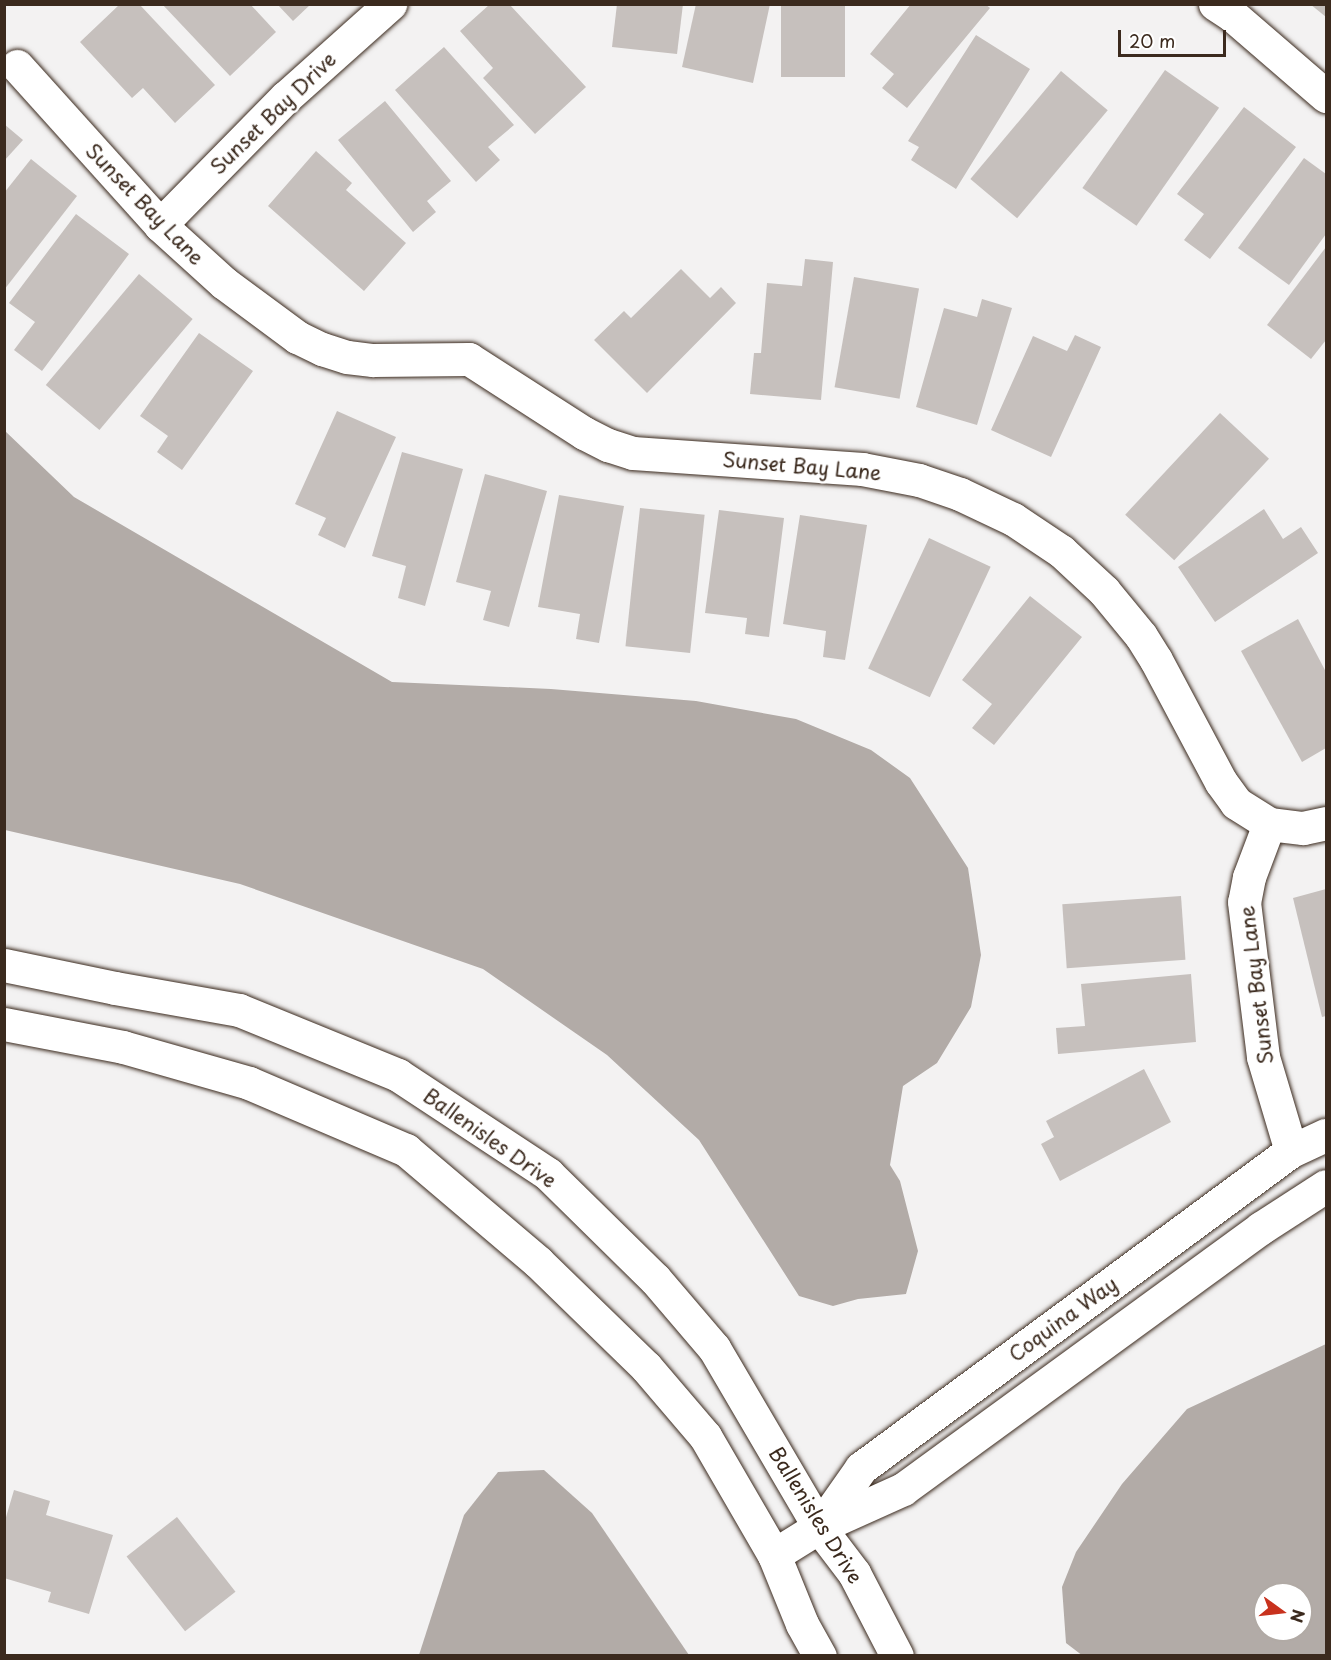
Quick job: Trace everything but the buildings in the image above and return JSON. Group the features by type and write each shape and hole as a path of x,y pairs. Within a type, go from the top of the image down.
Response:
{"street":[{"name":"Sunset Bay Drive","path":"160,225 286,97 390,4"},
{"path":"1215,4 1232,15 1326,96"},
{"name":"Sunset Bay Lane","path":"17,66 160,225 224,283 297,337 322,350 347,357 373,360 469,359 584,433 608,445 633,453 862,469 940,487 1013,519 1061,551 1104,591 1156,660 1221,782 1236,803 1269,824 1249,877 1244,902 1263,1058 1291,1151"},
{"path":"1269,824 1304,828 1326,823"},
{"name":"Ballenisles Drive","path":"4,965 239,1010 398,1075 548,1174 655,1279 714,1348 819,1527 854,1573 897,1656"},
{"path":"4,1024 123,1047 249,1083 406,1150 538,1262 646,1367 705,1436 774,1556 802,1624 820,1656"},
{"name":"Coquina Way","path":"819,1527 861,1468 1291,1151 1326,1135"},
{"name":"Coquina Way","path":"774,1556 819,1527 903,1489 1261,1228 1326,1186"}],"shaded area":[{"path":"4,430 74,497 392,682 551,689 696,701 796,719 871,750 910,778 968,868 981,955 971,1007 937,1063 903,1086 890,1165 900,1181 918,1251 906,1294 858,1299 833,1306 799,1296 699,1140 607,1055 483,969 240,884 5,830"},
{"path":"1326,1344 1326,1655 1083,1656 1066,1643 1062,1587 1076,1552 1122,1484 1187,1409"},
{"path":"544,1470 592,1513 689,1655 419,1655 464,1515 498,1472"}]}
